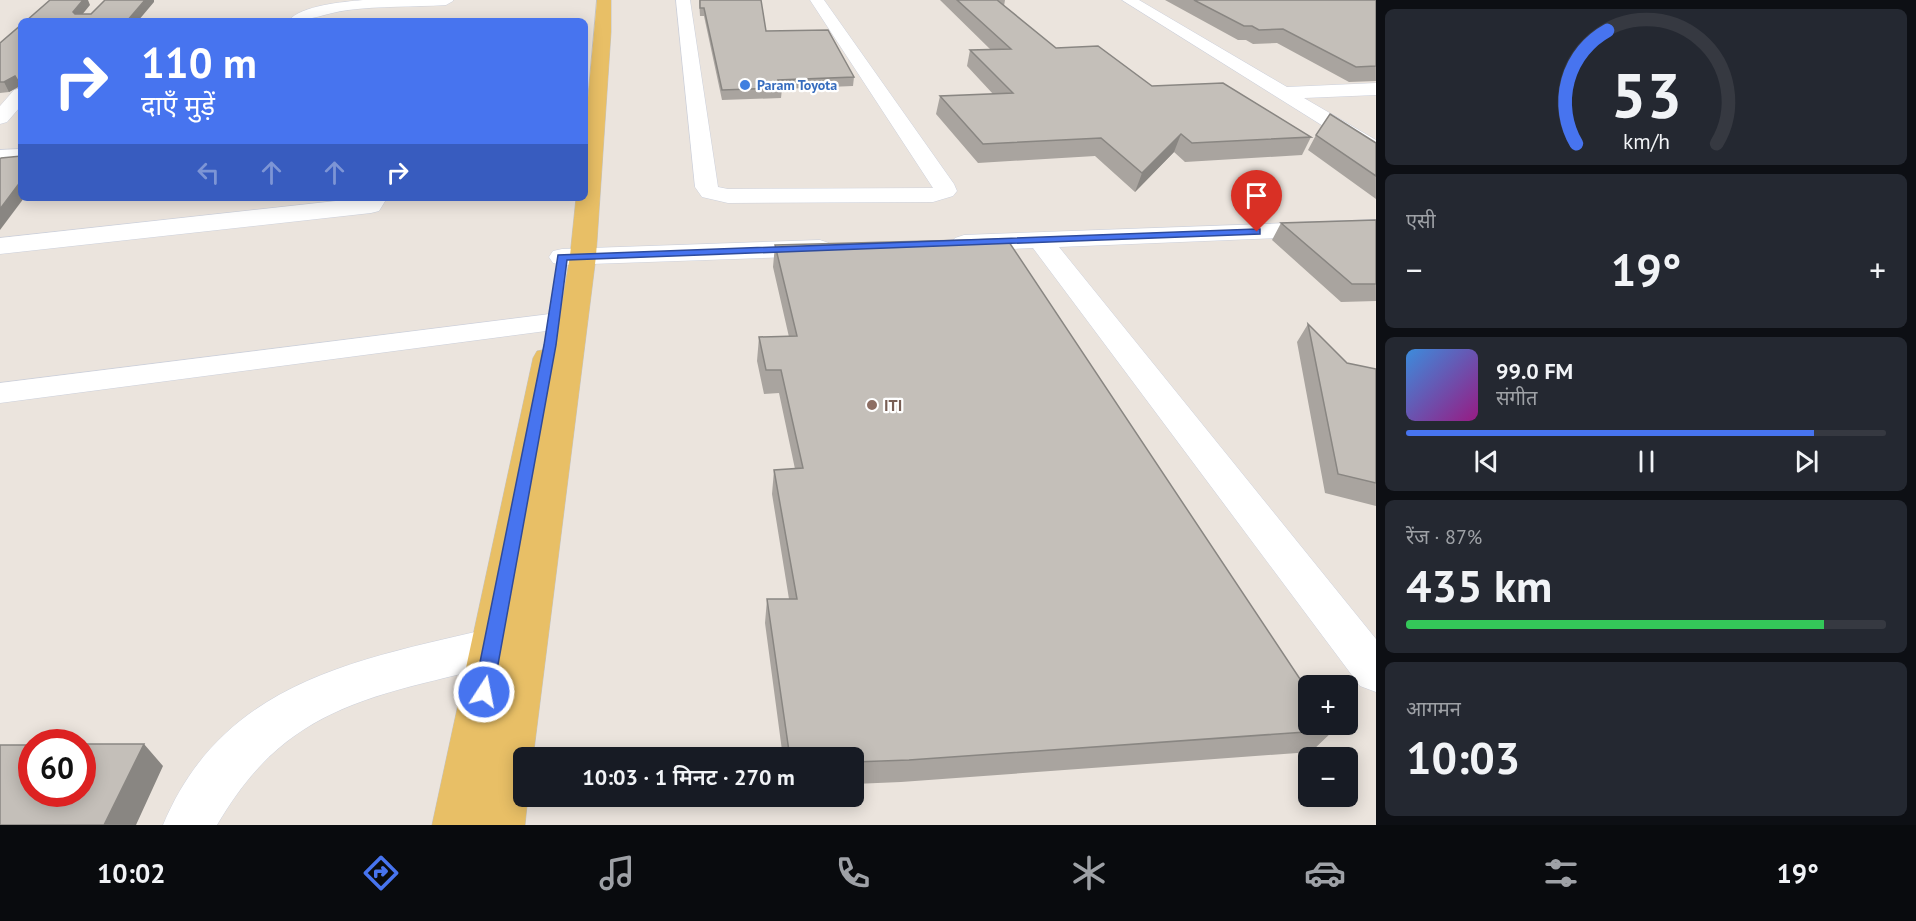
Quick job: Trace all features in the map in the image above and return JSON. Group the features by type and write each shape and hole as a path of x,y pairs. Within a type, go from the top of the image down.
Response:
{"main road":[{"path":"588,73 593,38 592,0"},
{"path":"588,186 604,38 604,0"},
{"path":"570,201 572,257"},
{"path":"499,825 572,257 586,201"},
{"path":"458,825 492,647 562,333"}],"street":[{"path":"683,0 706,187 710,192 728,196 933,195 945,191 944,184 817,0"},
{"path":"1129,0 1376,149"},
{"path":"303,18 322,10 365,5 446,1 441,18"},
{"path":"1283,93 1376,89"},
{"path":"0,118 18,97"},
{"path":"0,156 18,155"},
{"path":"0,246 371,206 374,201"},
{"path":"946,244 1376,227"},
{"path":"1041,241 1376,672"},
{"path":"572,257 838,247"},
{"path":"0,393 562,333"},
{"path":"0,416 562,333"},
{"path":"189,825 213,785 233,758 262,730 296,708 328,691 492,647"}],"building":[{"path":"50,0 83,0 73,12 91,14 105,0 145,0 130,18 29,18"},
{"path":"700,0 761,0 766,31 828,30 854,77 778,80 782,88 722,90 704,8 700,8"},
{"path":"957,0 997,0 1056,48 1098,46 1152,86 1223,83 1311,137 1192,143 1181,134 1142,173 1101,138 983,144 940,96 1013,93 970,50 1011,49"},
{"path":"1194,0 1376,0 1376,66 1356,67 1283,29 1259,30 1252,26 1244,26"},
{"path":"18,28 18,81 15,76 0,82 0,43"},
{"path":"1330,114 1376,143 1376,176 1316,135"},
{"path":"18,156 18,185 0,209 0,159"},
{"path":"1376,220 1376,284 1352,284 1281,223"},
{"path":"1007,239 1298,676 1298,733 864,762 864,747 788,747 767,599 797,599 774,470 803,468 781,370 766,370 759,337 797,336 775,245"},
{"path":"1308,324 1347,363 1376,369 1376,483 1338,474"},
{"path":"96,744 144,744 104,825 0,825 0,745 18,745 18,807 96,807"}],"place":[{"name":"Param Toyota","path":"745,85"},
{"name":"ITI","path":"872,405"}],"route":[{"path":"484,692 550,345 562,257 1257,232"}]}
